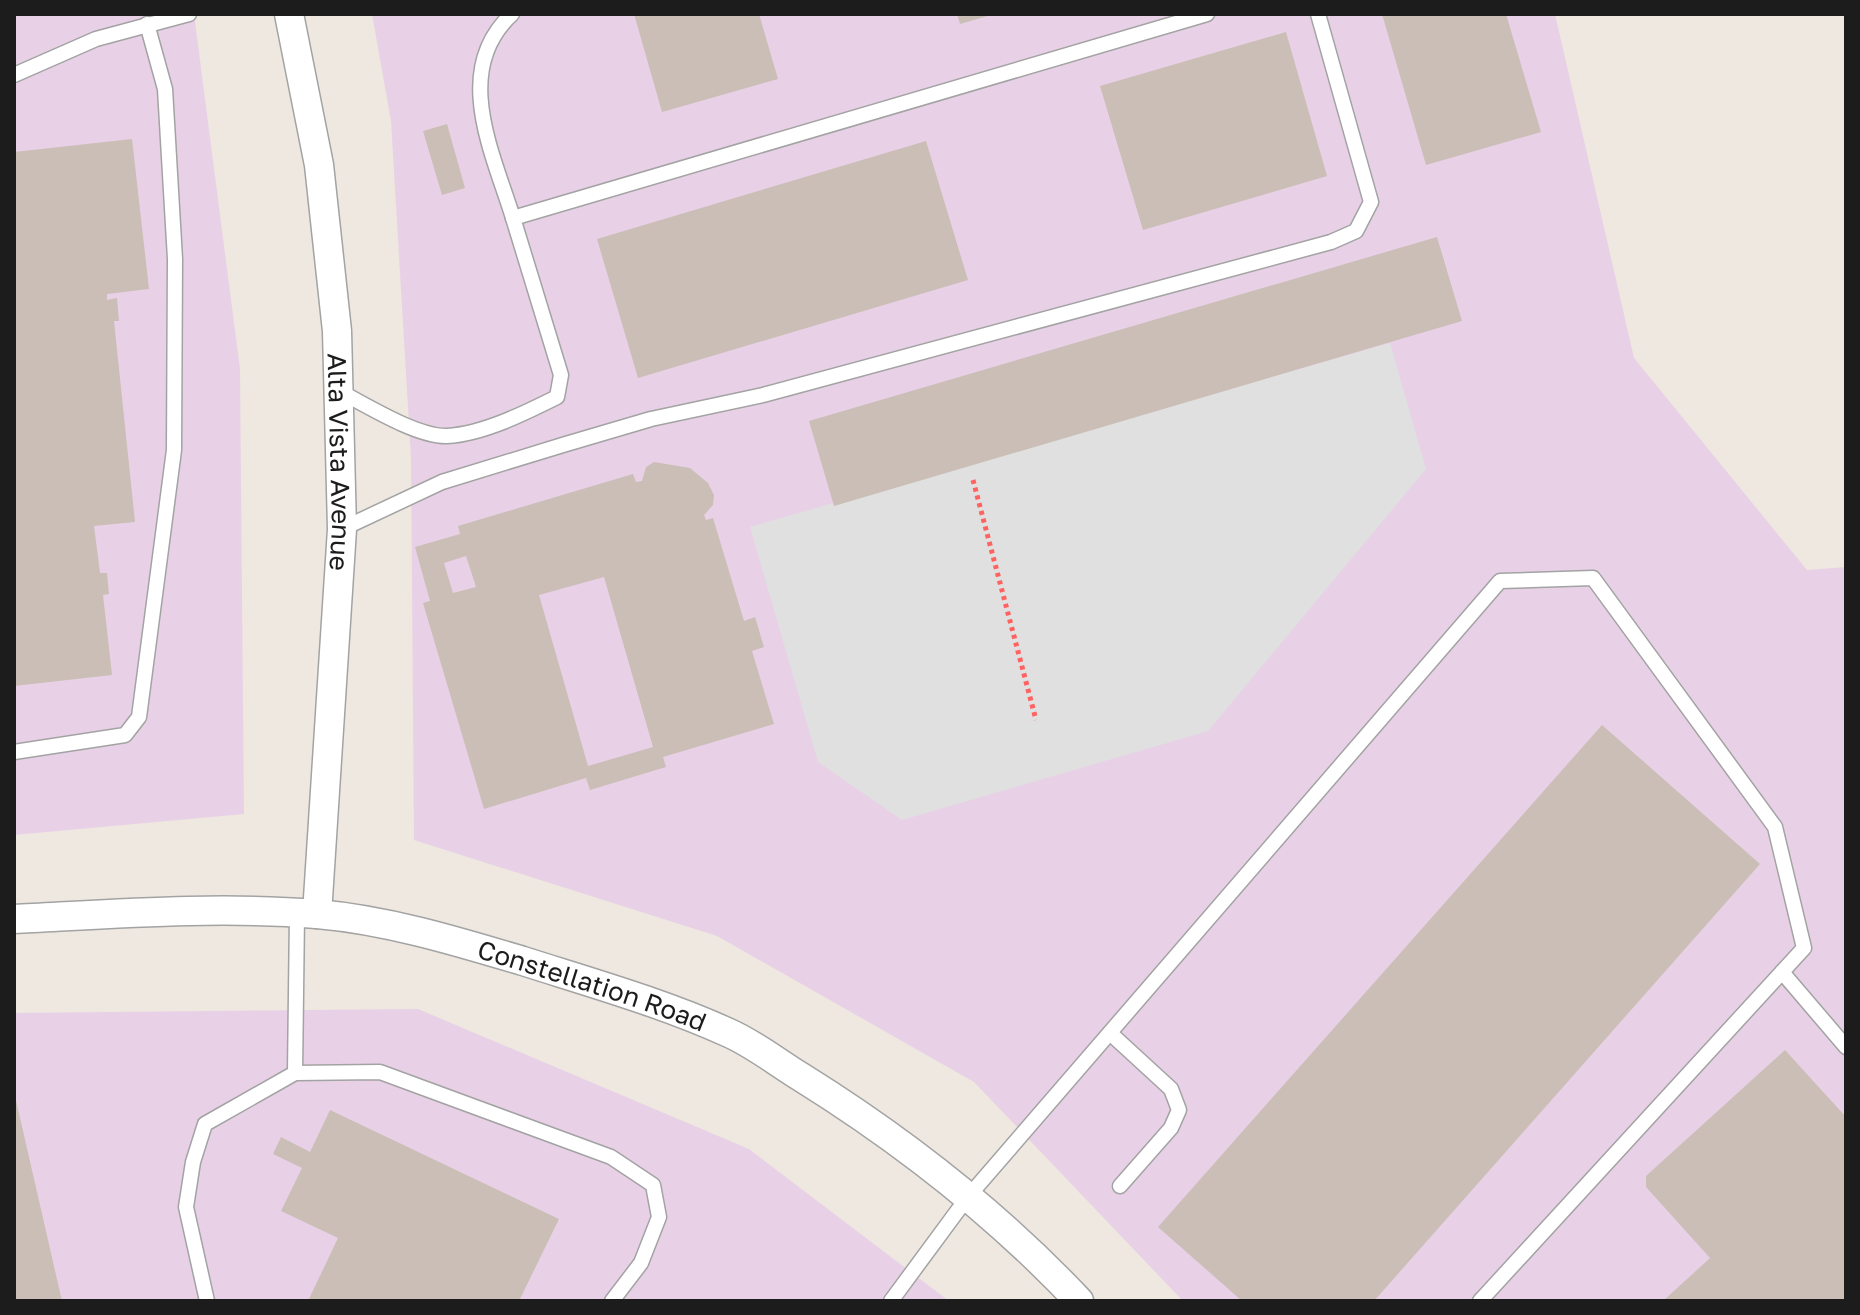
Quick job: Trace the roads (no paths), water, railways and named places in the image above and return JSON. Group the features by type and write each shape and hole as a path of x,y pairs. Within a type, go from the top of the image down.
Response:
{"street":[{"name":"Alta Vista Avenue","path":"289,14 319,165 337,331 342,529 307,914"},
{"name":"Constellation Road","path":"14,919 164,911 307,914 433,934 622,992 731,1033 895,1139 1049,1270 1079,1301"}],"lane":[{"path":"14,75 96,39 189,14"},
{"path":"339,391 425,432 446,436 527,412 557,397 561,375 478,106 480,72 500,24 512,14"},
{"path":"513,218 1207,14"},
{"path":"342,529 442,482 651,419 763,395 1331,242 1356,231 1371,202 1318,14"},
{"path":"14,752 125,735 139,717 174,450 175,259 167,120 165,89 147,24"},
{"path":"891,1301 967,1198 1500,581 1593,578 1775,827 1804,948 1480,1301"},
{"path":"295,1073 307,914"},
{"path":"1782,972 1846,1047"},
{"path":"1110,1033 1171,1089 1179,1110 1171,1128 1120,1186"},
{"path":"207,1301 186,1207 193,1162 205,1124 295,1073 380,1072 611,1157 653,1185 659,1217 641,1263 612,1301"}]}
